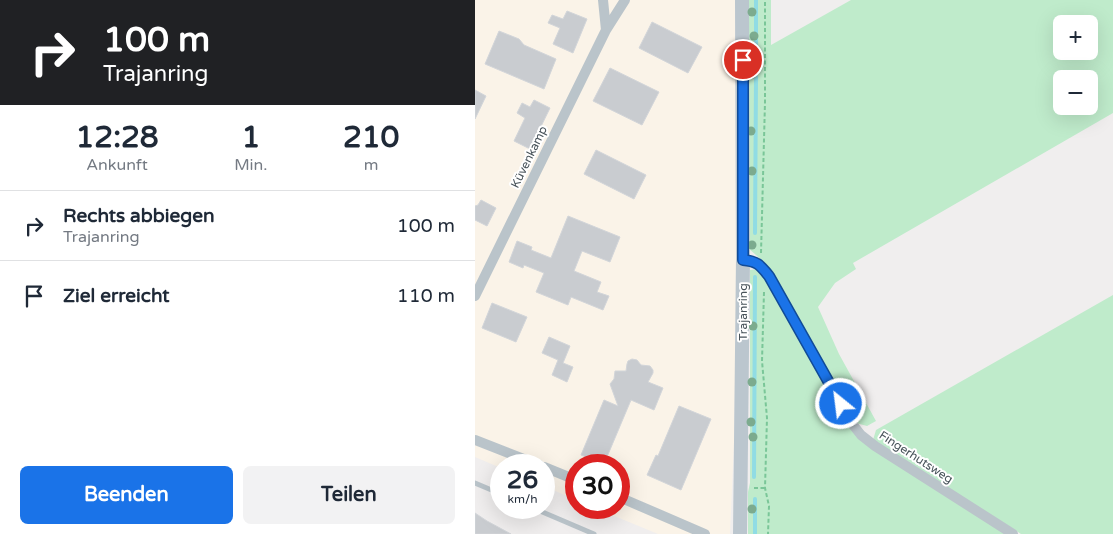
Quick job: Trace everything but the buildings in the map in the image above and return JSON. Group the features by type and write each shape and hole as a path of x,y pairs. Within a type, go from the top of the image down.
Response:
{"main road":[{"name":"Trajanring","path":"740,534 743,260 742,0"}],"street":[{"path":"603,0 606,30"},
{"name":"Küvenkamp","path":"475,296 606,30 625,0"},
{"name":"Fingerhutsweg","path":"743,260 753,260 769,276 850,421 861,435 875,446 1013,534"},
{"path":"475,440 511,454"},
{"path":"630,502 705,534"}],"lane":[{"path":"475,482 490,489"},
{"path":"555,517 594,534"}],"shaded area":[{"path":"475,0 735,0 736,323 730,534 658,534 622,519 630,519 630,454 565,454 565,495 555,491 555,454 490,454 490,463 475,457"}],"green space":[{"path":"748,0 771,0 771,45 851,0 1113,0 1113,113 853,263 856,269 835,283 818,307 839,354 876,421 867,426 856,423 771,271 748,248"},
{"path":"759,269 852,430 1007,534 748,534 748,492 750,483 750,270"},
{"path":"1113,295 1113,534 1021,534 873,440 876,430"}],"waterway":[{"path":"756,0 756,57"},
{"path":"755,233 756,77"},
{"path":"754,477 755,277"},
{"path":"755,499 755,534"}],"route":[{"path":"743,60 743,260 753,260 769,276 841,404"}]}
